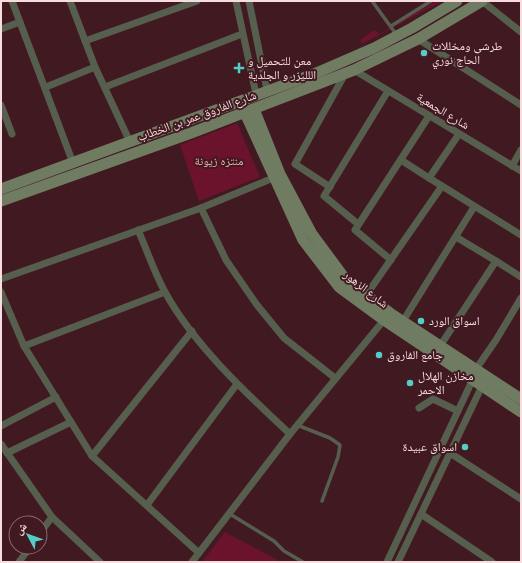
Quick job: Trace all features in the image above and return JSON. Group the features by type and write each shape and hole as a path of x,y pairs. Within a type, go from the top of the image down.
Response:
{"main road":[{"path":"1,189 256,94 314,74 394,31 457,1"},
{"name":"شارع الفاروق عمر بن الخطاب","path":"1,201 249,111 349,72 418,39 482,1"},
{"name":"شارع الزهور","path":"249,111 273,178 307,237 339,287 384,320 474,374 519,395"},
{"name":"شارع الزهور","path":"249,111 280,174 307,237 346,280 440,346 474,374 482,386 521,412"}],"street":[{"path":"12,1 46,87 73,163"},
{"path":"70,1 95,66 130,142"},
{"path":"85,40 197,1"},
{"path":"236,1 256,94"},
{"path":"249,1 267,90"},
{"path":"482,1 521,32"},
{"path":"1,29 20,22"},
{"path":"105,87 242,34"},
{"path":"418,39 521,105"},
{"path":"46,87 95,66"},
{"path":"330,187 295,164 349,72"},
{"name":"شارع الجمعية","path":"349,72 388,91 521,171"},
{"path":"358,224 324,196 388,91"},
{"path":"1,105 4,120 12,134"},
{"path":"391,260 355,230 430,116"},
{"path":"429,178 459,134"},
{"path":"512,166 521,150"},
{"path":"401,160 521,235"},
{"path":"1,280 201,208 273,178"},
{"path":"367,294 442,186"},
{"path":"403,321 474,207"},
{"path":"201,208 226,260 284,338 335,378"},
{"path":"138,230 165,292 192,331 237,384 290,434"},
{"path":"456,237 521,277"},
{"path":"440,346 496,261"},
{"path":"1,292 24,346 92,456 199,553"},
{"path":"24,346 165,292"},
{"path":"387,562 474,374 521,298"},
{"path":"192,562 297,425 384,320"},
{"path":"92,456 192,331"},
{"path":"147,505 237,384"},
{"path":"398,562 482,386"},
{"path":"1,426 56,397"},
{"path":"419,408 433,399 458,411"},
{"path":"7,453 71,422"},
{"path":"1,444 52,517 100,562"},
{"path":"450,453 521,499"},
{"path":"421,514 492,562"},
{"path":"48,522 52,517"}],"lane":[{"path":"372,1 394,31 431,1"},
{"path":"297,425 330,438 340,445 340,450 322,501"},
{"path":"229,513 274,541 284,550 303,562"}],"green space":[{"path":"436,1 443,1 362,44 360,40 373,31 375,30 379,34"},
{"name":"منتزه زيونة","path":"237,123 260,177 199,201 180,145"},
{"path":"225,532 278,560 277,562 202,562"}],"place":[{"name":"طرشي ومخللات الحاج نوري","path":"424,53"},
{"name":"معن للتحميل و اللليزر و الجلدية","path":"239,68"},
{"name":"اسواق الورد","path":"421,321"},
{"name":"جامع الفاروق","path":"379,355"},
{"name":"مخازن الهلال الاحمر","path":"410,383"},
{"name":"اسواق عبيدة","path":"465,447"}]}
